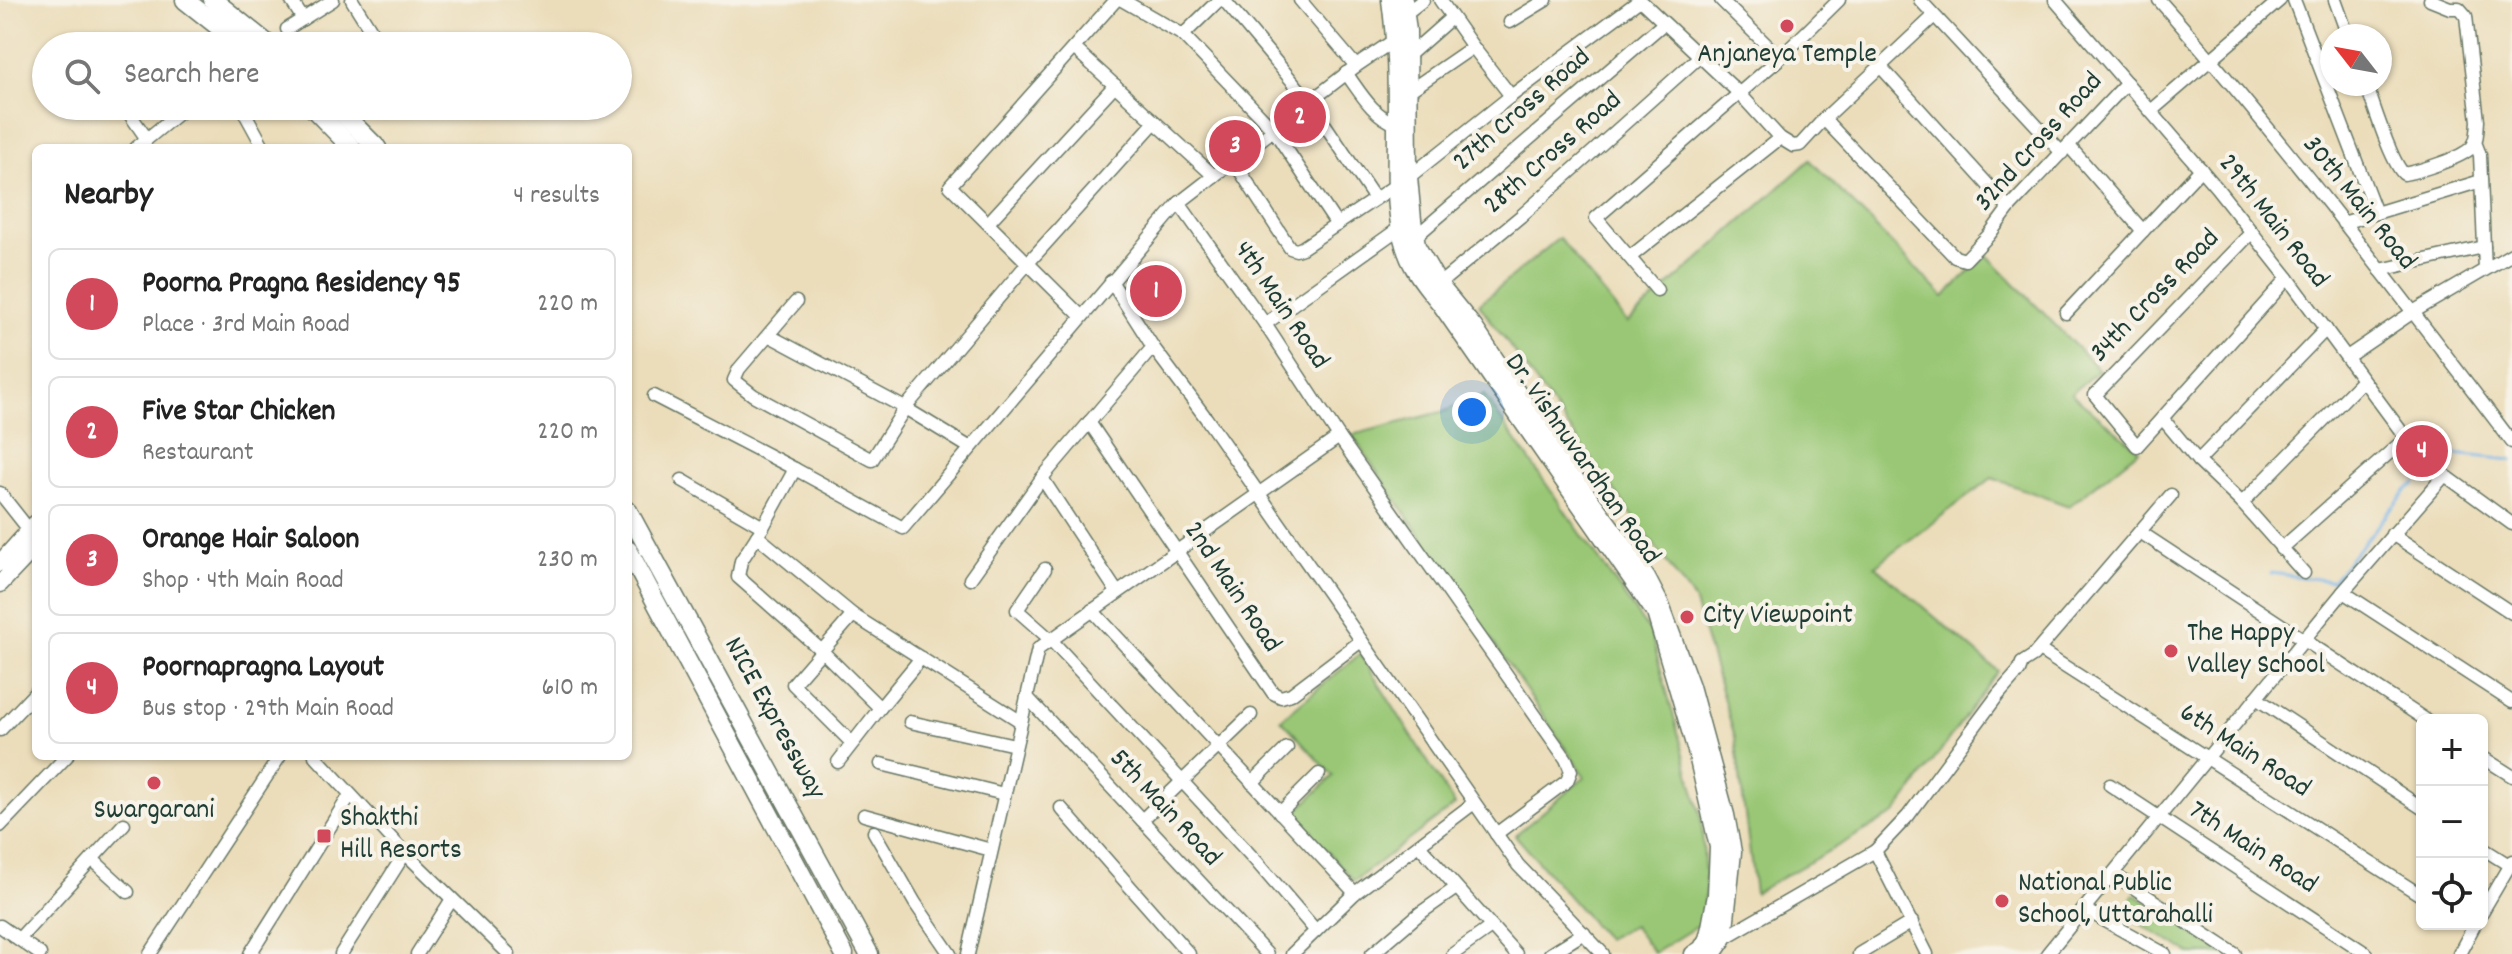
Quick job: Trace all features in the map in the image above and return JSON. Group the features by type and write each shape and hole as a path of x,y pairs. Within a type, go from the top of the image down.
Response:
{"highway":[{"path":"185,0 225,32"},
{"path":"213,0 253,32"},
{"path":"325,120 348,144"},
{"path":"349,120 373,144"},
{"name":"NICE Expressway","path":"632,518 869,954"},
{"name":"NICE Expressway","path":"632,557 844,954"}],"main road":[{"name":"Dr. Vishnuvardhan Road","path":"1393,3 1398,32 1396,124 1408,258 1655,613 1696,751 1718,847 1716,895 1707,948"},
{"name":"Dr. Vishnuvardhan Road","path":"1398,32 1409,55 1403,180"},
{"name":"Dr. Vishnuvardhan Road","path":"1408,232 1439,284 1474,327 1574,477 1623,543 1661,605 1691,686 1733,852 1707,948"},
{"path":"0,563 32,535"},
{"path":"0,584 32,536"}],"street":[{"path":"291,0 303,19"},
{"path":"287,29 333,0"},
{"path":"352,0 372,32"},
{"path":"1081,316 950,186 1119,0 1183,35 1273,129 1337,225"},
{"path":"1183,35 1221,0 1309,101 1375,199"},
{"path":"1300,0 1351,70 1376,113 1396,124"},
{"path":"1393,3 1423,0"},
{"path":"1440,0 1511,96"},
{"path":"1510,22 1546,0"},
{"path":"1233,160 1290,248 1296,250 1403,180 1640,0 1740,94 1780,138 1787,144 1800,145 1934,16"},
{"path":"1721,0 1780,58"},
{"path":"1657,290 1596,218 1740,94 1839,0"},
{"path":"1920,0 2143,231"},
{"name":"29th Main Road","path":"2055,0 2252,232 2406,438 2442,466 2443,474 2512,524"},
{"path":"2151,111 2280,0"},
{"path":"2294,0 2376,213"},
{"path":"2335,0 2344,24"},
{"path":"2347,357 2413,312 2497,262 2484,247 2480,155 2475,142 2478,121 2466,16 2459,8 2430,0"},
{"name":"30th Main Road","path":"2164,2 2343,223 2512,442"},
{"path":"1409,55 1451,18"},
{"name":"27th Cross Road","path":"1265,324 1408,232 1663,24"},
{"path":"654,396 903,528 1179,203 1398,32"},
{"path":"1409,91 1473,47"},
{"path":"1074,48 1214,176"},
{"name":"28th Cross Road","path":"1439,284 1521,216 1699,57"},
{"path":"1880,66 2009,208"},
{"name":"32nd Cross Road","path":"1824,119 1955,257 1965,260 2009,208 2127,83"},
{"path":"988,223 1115,85"},
{"path":"2371,96 2399,170 2404,174 2465,152 2475,142"},
{"path":"132,120 142,144 170,120"},
{"path":"249,120 262,144"},
{"path":"796,302 739,369 734,380 753,395 872,460 905,408 1028,263 1155,122"},
{"path":"1630,257 1780,138"},
{"path":"2066,313 2201,169"},
{"path":"2343,223 2481,181"},
{"name":"4th Main Road","path":"1179,203 1566,759 1571,771 1567,781 1496,834"},
{"name":"34th Cross Road","path":"2163,419 2137,446 2095,395 2252,232"},
{"path":"2380,270 2484,247"},
{"path":"2288,278 2163,419 2198,461 2242,503 2304,573"},
{"path":"1111,281 1153,347 1518,865 1603,954"},
{"path":"2198,461 2326,329"},
{"path":"768,335 905,408 969,447"},
{"path":"970,579 1042,478 1153,347"},
{"path":"2242,503 2363,380"},
{"name":"2nd Main Road","path":"1089,422 1273,693 1281,697 1291,694 1361,641"},
{"path":"968,954 1038,649 1339,437"},
{"path":"2281,549 2406,438"},
{"path":"795,469 741,561 738,577 822,651 880,708"},
{"path":"2049,953 2207,757 2443,474"},
{"path":"1042,478 1117,592"},
{"path":"682,480 760,532 853,615 1020,721"},
{"path":"0,493 32,531"},
{"path":"1707,948 1875,851 1908,816 2022,663 2036,653 2171,495"},
{"path":"2140,532 2417,714"},
{"path":"2392,534 2512,613"},
{"path":"1045,569 1017,610 1051,640 1256,861 1316,931"},
{"path":"2343,592 2512,702"},
{"path":"1092,610 1355,893"},
{"path":"852,743 793,684 853,615"},
{"name":"6th Main Road","path":"2036,653 2207,757 2416,892"},
{"path":"838,762 921,658"},
{"path":"0,730 32,696"},
{"name":"5th Main Road","path":"1027,697 1267,954"},
{"path":"2256,698 2416,804"},
{"path":"1142,820 1251,715"},
{"path":"910,722 1015,745"},
{"path":"1252,783 1287,748"},
{"path":"0,826 63,760"},
{"path":"150,954 277,760"},
{"path":"319,760 496,949 509,954"},
{"path":"2488,761 2512,776"},
{"path":"881,764 1004,794"},
{"path":"1280,813 1319,774"},
{"name":"7th Main Road","path":"2110,785 2367,954"},
{"path":"250,954 350,795"},
{"path":"1292,954 1355,893 1474,803"},
{"path":"1061,808 1189,954"},
{"path":"864,815 991,850"},
{"path":"19,939 124,824"},
{"path":"874,832 915,903 950,954"},
{"path":"1419,845 1516,954"},
{"path":"1875,851 1927,954"},
{"path":"2488,851 2511,863 2488,902"},
{"path":"341,954 405,853"},
{"path":"92,859 128,892"},
{"path":"2113,874 2235,954"},
{"path":"1372,954 1419,914 1456,888"},
{"path":"417,954 452,899"},
{"path":"2084,909 2165,954"},
{"path":"1859,954 1912,922"},
{"path":"0,926 40,954"},
{"path":"1453,954 1491,927"},
{"path":"2459,954 2469,930"},
{"path":"1550,954 1584,933"}],"green space":[{"path":"1810,160 1944,297 1987,255 2099,370 2071,393 2139,450 2069,506 1992,478 1875,566 1998,671 1896,813 1755,893 1735,737 1694,600 1479,304 1559,238 1627,323"},
{"path":"1484,395 1651,634 1701,816 1706,888 1700,924 1654,953 1633,926 1606,939 1515,835 1585,777 1352,435 1445,411"},
{"path":"1360,654 1455,805 1354,881 1294,814 1333,776 1281,719"},
{"path":"2134,894 2225,954 2191,954 2122,913"}],"waterway":[{"path":"2454,454 2512,460"},
{"path":"2271,573 2332,581 2416,483"}],"place":[{"name":"Anjaneya Temple","path":"1787,26"},
{"name":"Five Star Chicken","path":"1300,117"},
{"name":"Orange Hair Saloon","path":"1235,146"},
{"name":"Poorna Pragna Residency 95","path":"1156,291"},
{"name":"Poornapragna Layout","path":"2422,451"},
{"name":"City Viewpoint","path":"1687,617"},
{"name":"The Happy Valley School","path":"2171,651"},
{"name":"Swargarani","path":"154,783"},
{"name":"Shakthi Hill Resorts","path":"324,836"},
{"name":"National Public School, Uttarahalli","path":"2002,901"}]}
